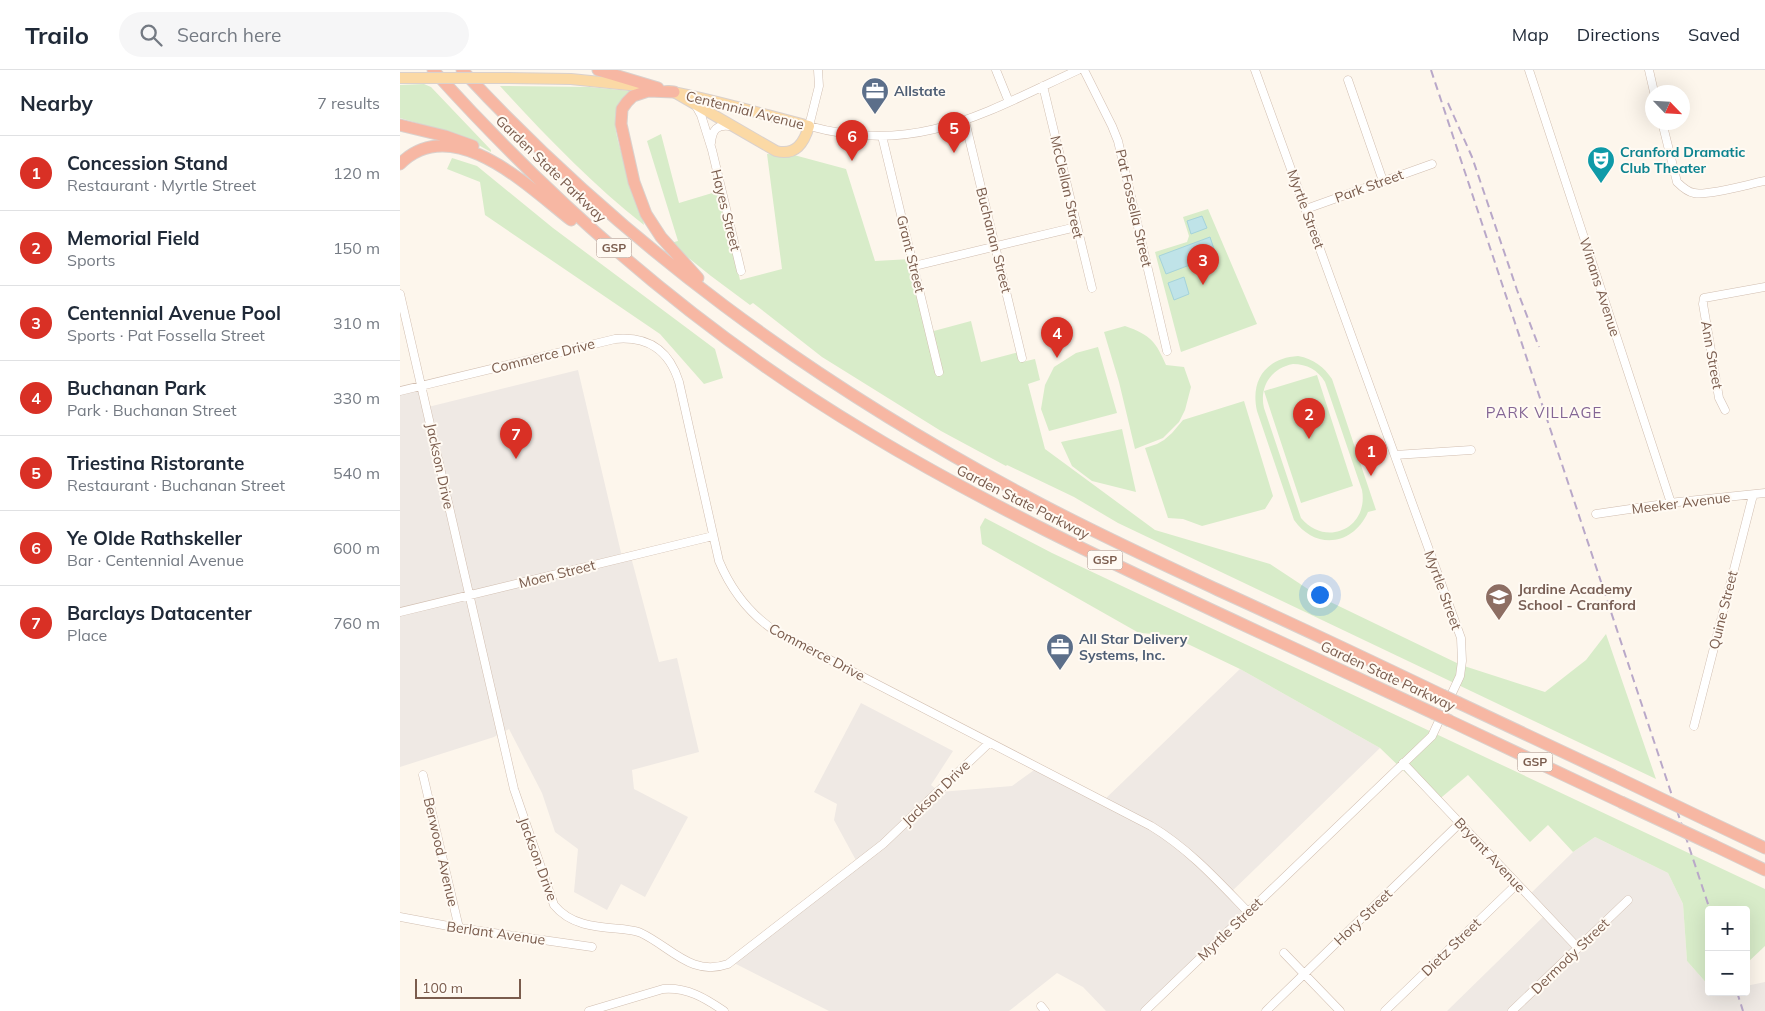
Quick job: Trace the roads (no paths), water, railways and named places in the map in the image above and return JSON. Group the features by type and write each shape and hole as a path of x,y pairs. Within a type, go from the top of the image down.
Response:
{"highway":[{"name":"Garden State Parkway","path":"433,70 544,186 601,237 724,337 789,383 865,432 956,485 1088,552 1765,870"},
{"name":"Garden State Parkway","path":"462,70 576,184 674,267 806,365 932,444 1022,494 1116,542 1765,848"},
{"path":"598,70 674,92"},
{"path":"674,92 642,92 630,98 622,109 620,119 622,131 640,198 651,222 667,245 708,287 757,330"},
{"path":"400,125 464,142 481,151 662,288"},
{"path":"400,164 411,155 422,150 446,146 466,149 480,154 503,168"}],"main road":[{"name":"Centennial Avenue","path":"400,78 506,78 596,81 635,85 674,92 809,126"},
{"path":"674,92 767,147 784,152 794,150 800,146 805,140 809,126"}],"street":[{"path":"809,126 819,86 818,70"},
{"path":"996,70 1008,102"},
{"name":"Centennial Avenue","path":"809,126 840,134 882,136 923,132 965,121 1078,70"},
{"name":"Pat Fossella Street","path":"1084,70 1118,141 1167,351"},
{"name":"Myrtle Street","path":"1146,1011 1428,740 1437,727 1459,681 1462,666 1460,638 1255,70"},
{"name":"Winans Avenue","path":"1529,70 1671,503"},
{"path":"1649,70 1652,85"},
{"path":"1348,80 1383,181"},
{"name":"McClellan Street","path":"1043,86 1092,288"},
{"name":"Hayes Street","path":"695,104 712,150 741,271"},
{"name":"Buchanan Street","path":"965,121 1022,358"},
{"name":"Hayes Street","path":"712,150 712,136 715,129 721,126 732,126"},
{"path":"1664,130 1677,182 1682,188 1694,193 1707,192 1765,181"},
{"name":"Grant Street","path":"882,136 940,372"},
{"name":"Park Street","path":"1306,209 1432,164"},
{"path":"914,266 1076,227"},
{"name":"Ann Street","path":"1725,410 1719,398 1703,304 1704,298 1765,287"},
{"name":"Jackson Drive","path":"400,294 514,789 554,905 560,912 589,926 640,932 690,964 706,967 719,967 728,964 883,844 989,743"},
{"name":"Commerce Drive","path":"400,391 615,339 637,340 648,343 662,353 675,371 720,561 731,586 746,607 766,626 1162,832 1194,857 1248,912"},
{"path":"1395,455 1471,450"},
{"name":"Meeker Avenue","path":"1596,514 1671,503 1765,493"},
{"name":"Quine Street","path":"1694,726 1753,495"},
{"name":"Moen Street","path":"400,612 713,536"},
{"name":"Bryant Avenue","path":"1403,763 1578,948"},
{"name":"Berwood Avenue","path":"423,775 459,928"},
{"name":"Hory Street","path":"1266,1011 1460,823"},
{"name":"Dietz Street","path":"1385,1011 1517,884"},
{"name":"Dermody Street","path":"1512,1011 1628,900"},
{"name":"Berlant Avenue","path":"400,917 459,928 592,947"},
{"path":"1284,953 1340,1011"},
{"path":"589,1011 663,989 675,988 704,998 724,1011"}],"water":[{"path":"1202,216 1207,228 1191,234 1187,221"},
{"path":"1210,237 1216,255 1166,274 1159,256"},
{"path":"1184,277 1189,294 1174,300 1168,283"}],"railway":[{"path":"1431,70 1709,906"},
{"path":"1448,103 1472,157 1517,290 1539,347"},
{"path":"1738,996 1743,1011"}],"place":[{"name":"Allstate","path":"875,115"},
{"name":"Triestina Ristorante","path":"954,153"},
{"name":"Ye Olde Rathskeller","path":"852,161"},
{"name":"Cranford Dramatic Club Theater","path":"1601,184"},
{"name":"Centennial Avenue Pool","path":"1203,285"},
{"name":"Buchanan Park","path":"1057,358"},
{"name":"Memorial Field","path":"1309,439"},
{"name":"Barclays Datacenter","path":"516,459"},
{"name":"Concession Stand","path":"1371,476"},
{"name":"Jardine Academy School - Cranford","path":"1499,621"},
{"name":"All Star Delivery Systems, Inc.","path":"1060,671"}],"district":[{"name":"PARK VILLAGE","path":"1544,413"}]}
